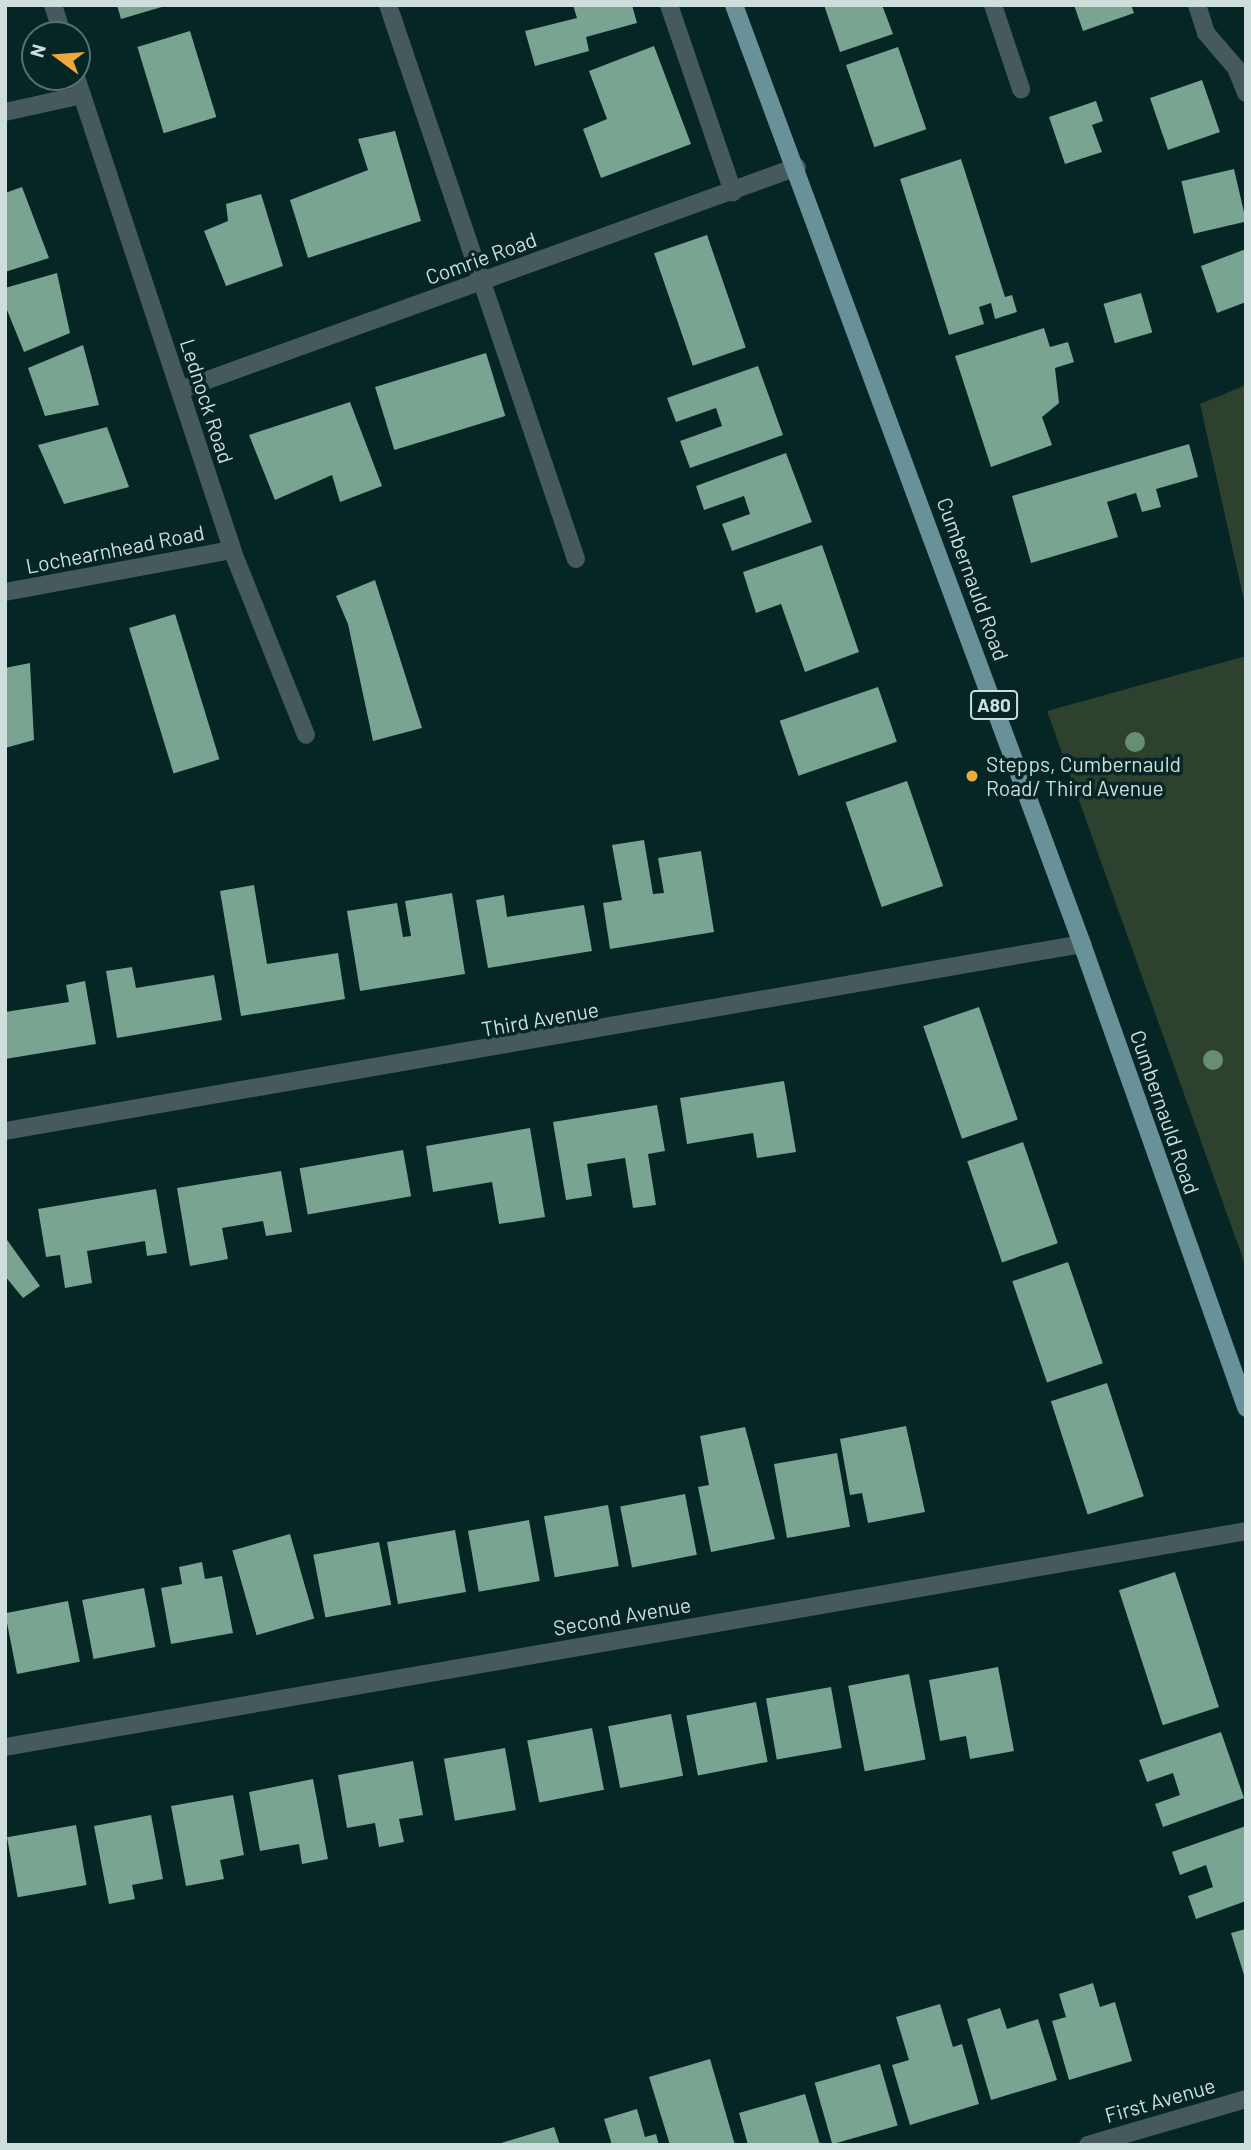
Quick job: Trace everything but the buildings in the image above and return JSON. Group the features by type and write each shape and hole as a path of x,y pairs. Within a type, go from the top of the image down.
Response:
{"main road":[{"name":"Cumbernauld Road","path":"734,5 797,166 1082,944 1246,1408"}],"street":[{"path":"388,5 576,559"},
{"path":"669,5 733,192"},
{"path":"993,5 1021,89"},
{"path":"1197,5 1206,33 1236,68 1246,93"},
{"name":"Lednock Road","path":"81,91 232,550 306,735"},
{"path":"5,112 82,95"},
{"name":"Comrie Road","path":"180,390 733,192 797,166"},
{"name":"Lochearnhead Road","path":"5,592 232,550"},
{"name":"Third Avenue","path":"5,1131 1082,944"},
{"name":"Second Avenue","path":"5,1747 1246,1531"},
{"name":"First Avenue","path":"1087,2145 1246,2099"}],"green space":[{"path":"1246,385 1246,609 1200,404"},
{"path":"1246,656 1246,1267 1047,711"}],"place":[{"name":"Stepps, Cumbernauld Road/ Third Avenue","path":"972,776"}]}
